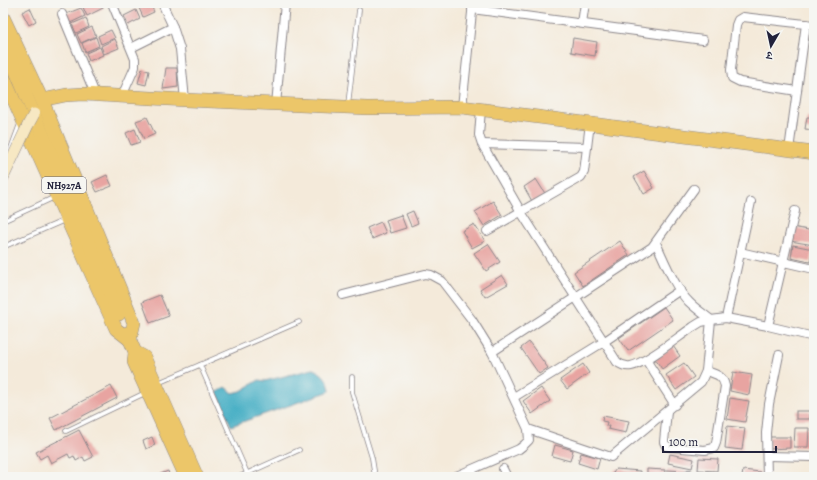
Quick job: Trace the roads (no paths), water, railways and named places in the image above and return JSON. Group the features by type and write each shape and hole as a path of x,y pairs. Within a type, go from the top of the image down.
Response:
{"main road":[{"path":"3,17 42,100 134,322 130,340 116,329 22,120 7,96 3,76"},
{"name":"NH927A","path":"3,41 130,340 144,357 151,388 186,477"},
{"path":"42,100 66,95 96,94 276,105 348,107 462,107 481,109 590,129 814,153"},
{"path":"3,178 34,114"},
{"name":"NH927A","path":"151,388 197,477"}],"street":[{"path":"112,3 135,59 135,67 122,96"},
{"path":"162,3 173,27 180,49 185,100"},
{"path":"276,105 285,3"},
{"path":"582,23 585,3"},
{"path":"462,107 473,6 703,40"},
{"path":"62,14 96,94"},
{"path":"789,150 797,91 810,25 743,17 738,20 736,25 731,70 732,78 740,82 797,91"},
{"path":"131,48 173,27"},
{"path":"481,109 479,135 482,144 521,212 605,341 617,362 625,366 632,366 646,360 701,322 726,318 814,337"},
{"path":"486,231 581,177 584,172 590,129"},
{"path":"482,144 587,147"},
{"path":"492,352 576,298 656,243 694,189"},
{"path":"726,318 751,202"},
{"path":"768,326 795,211"},
{"path":"656,243 680,290 688,302 711,320"},
{"path":"740,252 814,269"},
{"path":"343,295 424,274 431,275 442,281 472,320 492,352 528,428 529,440 524,445 454,477"},
{"path":"514,397 605,341 680,290"},
{"path":"528,428 611,457 702,382 706,371 711,320"},
{"path":"767,477 766,433 769,404 778,354"},
{"path":"646,360 674,405"},
{"path":"667,411 664,442 666,446 705,450 714,448 725,386 724,380 720,376 706,371"},
{"path":"767,456 814,457"},
{"path":"503,469 507,477"}],"lane":[{"path":"348,107 359,10"},
{"path":"3,170 22,120"},
{"path":"3,221 57,196"},
{"path":"3,247 67,219"},
{"path":"66,431 200,365 299,322"},
{"path":"200,365 247,474"},
{"path":"352,377 352,392 372,458 375,477"},
{"path":"239,477 299,450"}],"water":[{"path":"313,369 325,377 330,391 231,426 217,392 226,387 233,393 241,391 259,380 265,381"}]}
